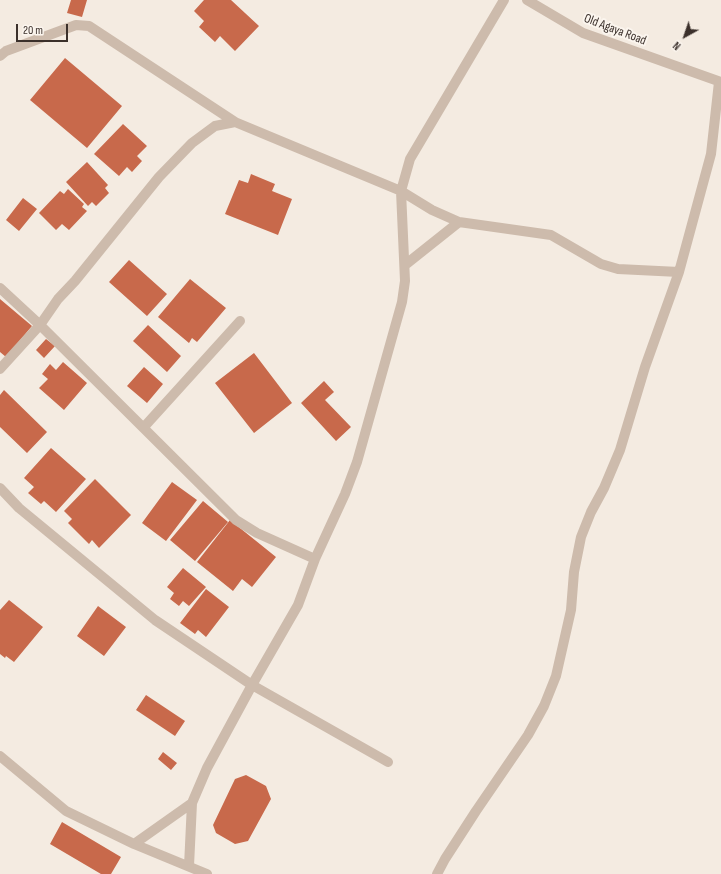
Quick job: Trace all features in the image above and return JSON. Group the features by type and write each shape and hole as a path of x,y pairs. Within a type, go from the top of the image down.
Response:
{"street":[{"path":"189,866 192,802 207,768 298,605 315,559 345,494 357,462 402,302 405,281 405,265 401,191 410,159 504,0"},
{"name":"Old Agaya Road","path":"527,0 583,33 720,82"},
{"path":"0,56 6,51 76,25 89,26 235,122 401,191 432,210 459,222 551,235 601,264 618,269 679,272"},
{"path":"437,874 476,811 528,735 544,706 556,676 571,610 574,572 581,537 620,450 645,367 679,272 711,154 720,82"},
{"path":"0,369 40,325 58,299 159,177 192,143 215,126 235,122"},
{"path":"405,265 459,222"},
{"path":"0,288 144,427 236,520 256,533 315,559"},
{"path":"144,427 240,321"},
{"path":"0,488 19,508 155,620 252,685 388,762"},
{"path":"2,759 66,811 134,844 207,874"},
{"path":"134,844 192,802"}],"building":[{"path":"71,0 87,0 82,17 67,13"},
{"path":"204,0 231,0 259,26 235,51 220,36 215,42 199,27 204,21 194,11"},
{"path":"65,58 122,106 87,148 30,100"},
{"path":"123,124 147,146 137,156 142,161 132,172 127,167 119,176 94,154"},
{"path":"87,162 108,185 105,188 109,193 96,206 92,202 88,206 66,182"},
{"path":"251,174 275,184 272,191 292,199 278,235 225,214 239,180 248,183"},
{"path":"68,189 84,204 82,207 87,211 69,230 62,224 56,230 39,213 60,191 64,194"},
{"path":"23,198 37,209 19,231 6,220"},
{"path":"129,260 167,294 147,316 109,282"},
{"path":"190,279 226,308 197,342 192,338 189,343 158,317"},
{"path":"0,299 32,326 6,357 0,352"},
{"path":"148,325 181,356 167,372 133,341"},
{"path":"46,339 55,346 44,358 36,350"},
{"path":"254,353 292,403 254,433 215,383"},
{"path":"63,362 87,383 64,410 39,388 48,379 42,374 50,364 56,370"},
{"path":"144,367 163,384 147,403 127,386"},
{"path":"324,381 334,392 325,400 351,427 336,441 301,403"},
{"path":"4,390 47,432 27,453 0,427 0,395"},
{"path":"51,448 86,479 56,512 44,501 41,504 28,493 34,487 24,478"},
{"path":"95,479 131,515 99,548 92,540 89,544 68,523 72,519 64,511"},
{"path":"172,482 197,500 166,541 142,523"},
{"path":"203,501 228,522 195,561 170,540"},
{"path":"230,520 276,557 252,587 242,579 233,591 197,562"},
{"path":"183,568 206,587 189,606 183,601 179,606 170,599 174,593 167,587"},
{"path":"206,589 229,607 206,637 198,630 195,634 180,623"},
{"path":"9,600 43,627 14,662 6,656 5,658 0,654 0,610"},
{"path":"98,606 126,627 104,656 77,636"},
{"path":"146,695 185,721 175,736 136,710"},
{"path":"163,752 177,763 171,770 158,759"},
{"path":"246,775 266,786 271,799 248,841 235,844 216,833 213,825 235,779"},
{"path":"62,822 121,857 111,874 101,874 50,844"}]}
